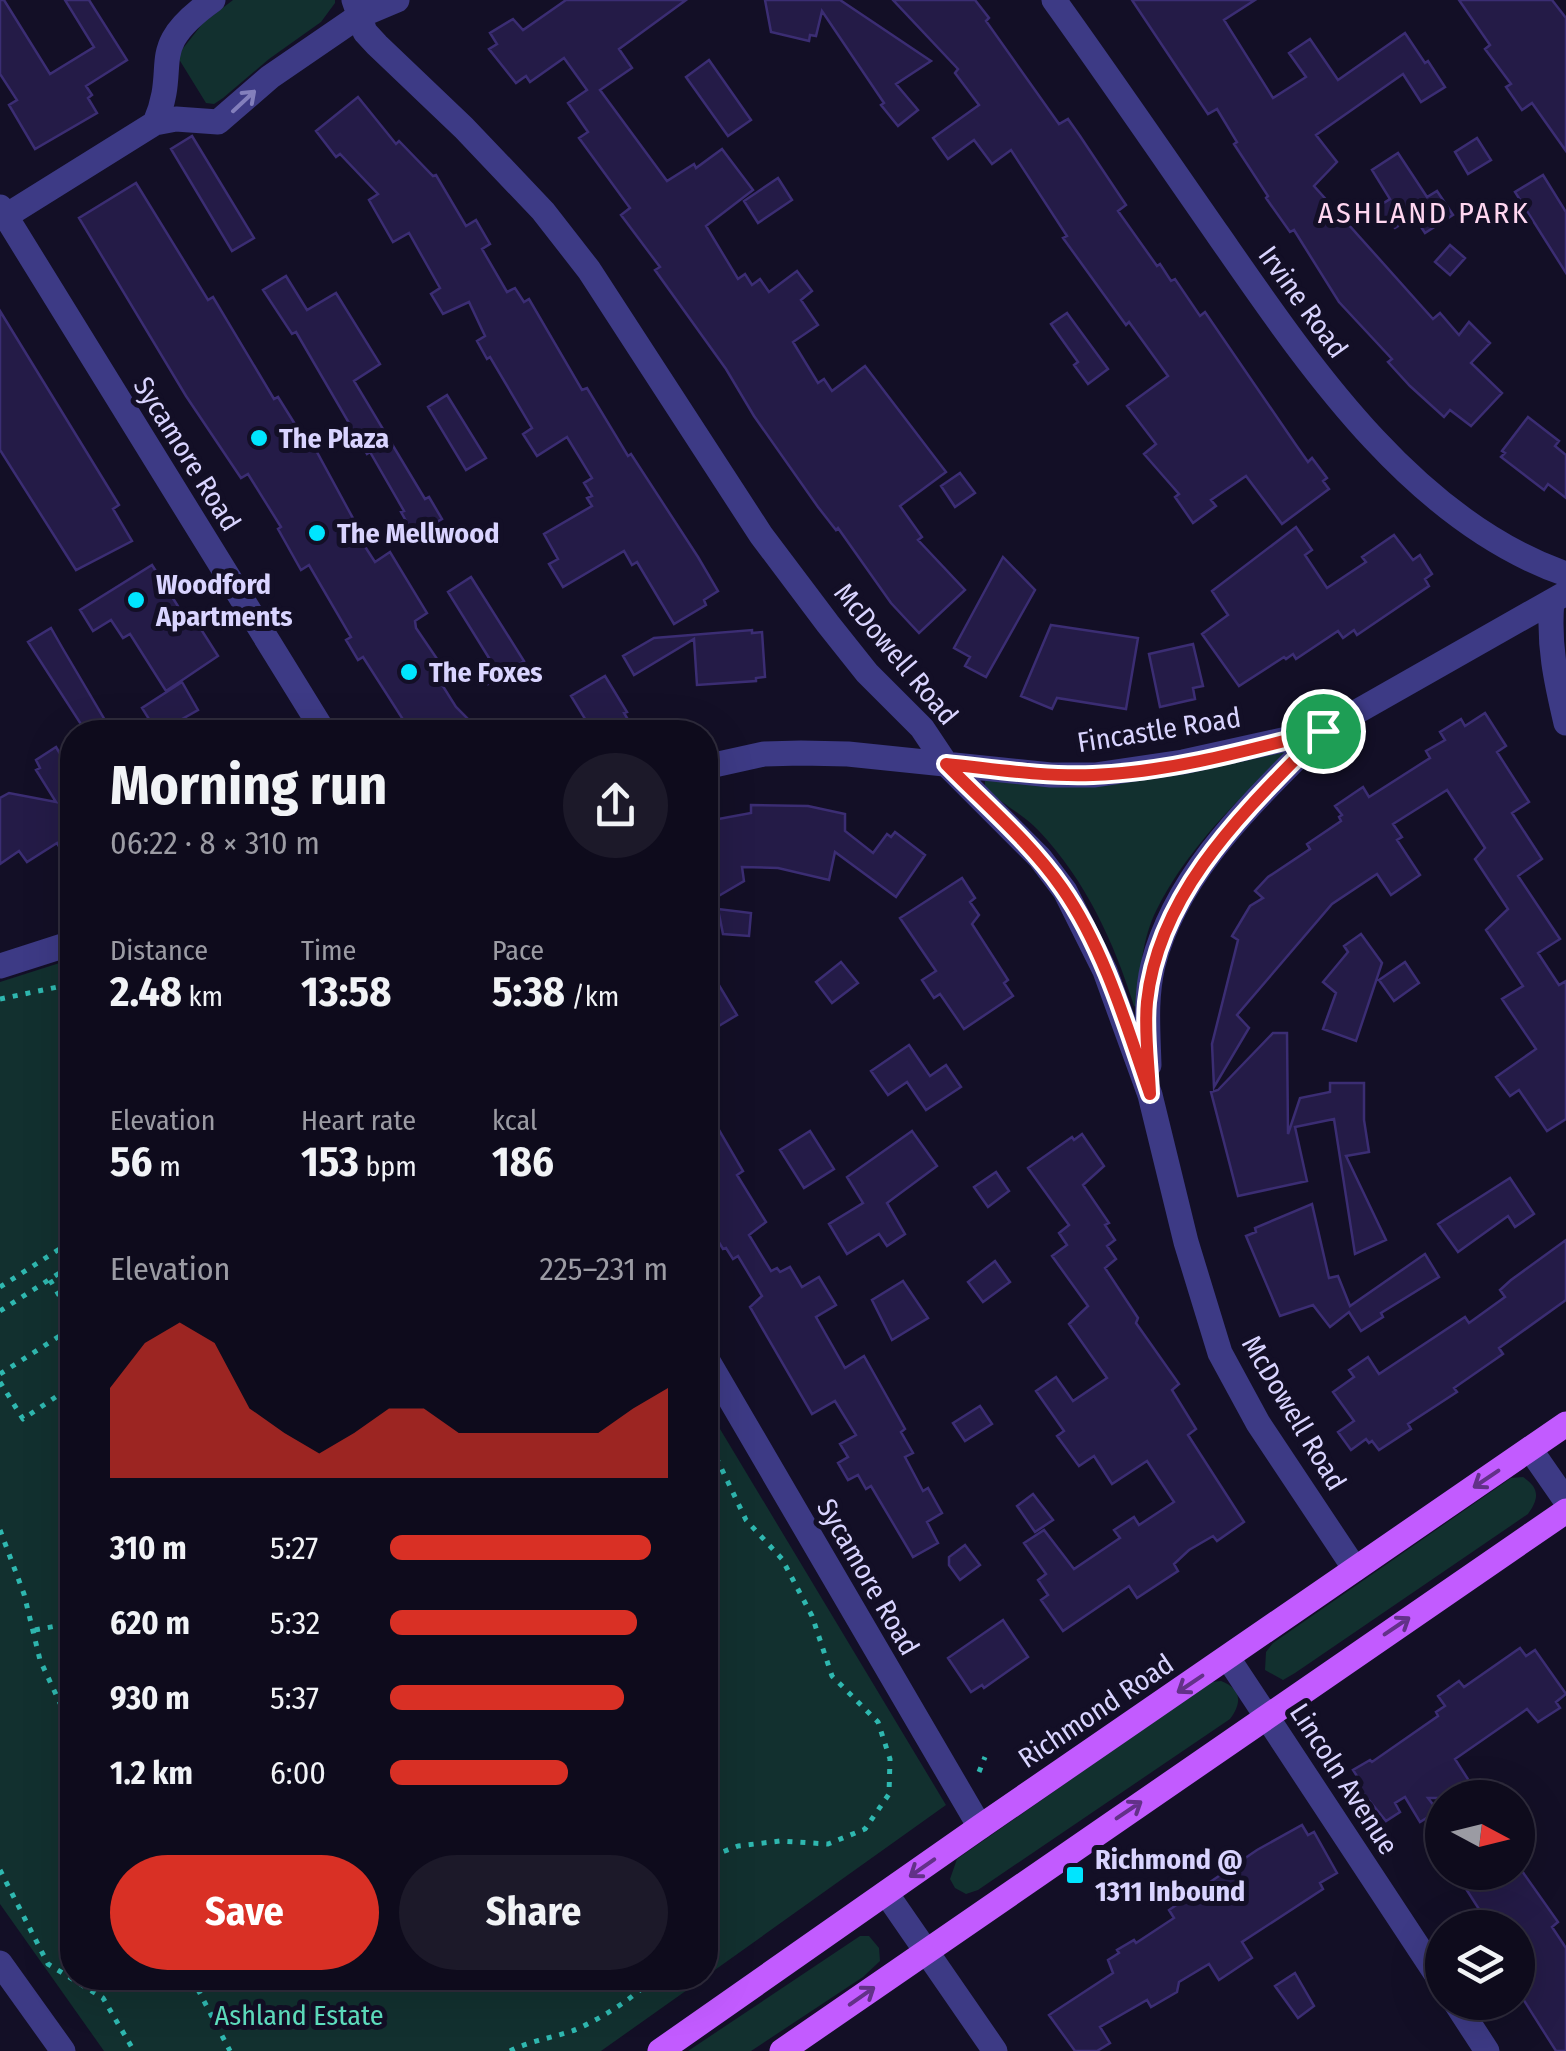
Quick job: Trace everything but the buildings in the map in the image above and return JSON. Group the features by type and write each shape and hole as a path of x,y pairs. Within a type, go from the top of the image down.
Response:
{"main road":[{"name":"Richmond Road","path":"660,2051 1566,1424"},
{"path":"782,2051 1566,1511"}],"street":[{"path":"155,122 160,113 169,45 177,31 213,0"},
{"path":"3,211 155,122 218,122 226,118 357,8 397,0"},
{"name":"Irvine Road","path":"1054,0 1324,381 1407,472 1503,546 1566,574"},
{"name":"McDowell Road","path":"357,8 365,32 464,128 589,270 762,535 867,673 922,728 946,764 1040,858 1065,891 1105,971 1150,1094 1186,1242 1220,1353 1258,1424 1356,1568"},
{"path":"165,66 169,83 188,107 207,122"},
{"name":"Sycamore Road","path":"3,211 317,720"},
{"path":"1559,597 1549,633 1552,668 1566,722"},
{"name":"Fincastle Road","path":"1150,1094 1147,1006 1154,964 1170,919 1196,874 1226,834 1323,731 1559,597"},
{"name":"Fincastle Road","path":"718,764 764,754 848,754 1051,775 1095,775 1182,762 1323,731"},
{"path":"0,966 60,947"},
{"name":"Sycamore Road","path":"718,1378 980,1827"},
{"path":"1530,1449 1566,1501"},
{"name":"Lincoln Avenue","path":"1228,1658 1425,1957"},
{"path":"886,1892 995,2051"},
{"path":"0,1962 63,2051"},
{"path":"1468,2020 1488,2051"}],"path":[{"path":"0,998 60,986"},
{"path":"0,1288 60,1249"},
{"path":"0,1311 60,1273"},
{"path":"50,1280 60,1297"},
{"path":"60,1336 0,1378 23,1419 60,1394"},
{"path":"718,1461 746,1520 782,1559 812,1616 832,1676 878,1722 890,1760 889,1794 864,1829 828,1844 780,1840 738,1846 718,1854"},
{"path":"0,1530 35,1630 40,1660 60,1702"},
{"path":"35,1630 60,1625"},
{"path":"979,1772 985,1757"},
{"path":"0,1870 48,1964 60,1971"},
{"path":"90,1990 103,1998 134,2051"},
{"path":"198,1990 230,2051"},
{"path":"510,2051 575,2030 641,1990"}],"green space":[{"path":"233,0 335,3 321,22 223,98 214,104 206,103 177,56 203,23"},
{"path":"1291,751 1216,824 1170,887 1148,932 1138,1007 1134,1006 1097,913 1071,870 1039,831 985,787 985,781 992,780 1227,761"},
{"name":"Ashland Estate","path":"60,963 60,1989 0,1904 0,982"},
{"path":"718,1426 946,1805 718,1968"},
{"path":"1523,1477 1536,1494 1528,1514 1295,1673 1283,1680 1265,1670 1266,1652 1273,1643 1511,1478"},
{"path":"1221,1681 1233,1688 1238,1697 1230,1719 978,1890 966,1894 955,1888 950,1879 957,1859 1211,1682"},
{"path":"860,1936 869,1936 879,1948 880,1961 863,1977 751,2051 688,2051"},
{"name":"Ashland Estate","path":"61,1990 687,1990 601,2051 104,2051"}],"place":[{"name":"The Plaza","path":"259,438"},
{"name":"The Mellwood","path":"317,533"},
{"name":"Woodford Apartments","path":"136,600"},
{"name":"The Foxes","path":"409,672"},
{"name":"Richmond @ 1311 Inbound","path":"1075,1875"}],"district":[{"name":"ASHLAND PARK","path":"1424,213"}],"route":[{"path":"1323,731 1226,834 1196,874 1170,919 1154,964 1147,1006 1150,1094 1119,1004 1065,891 1040,858 946,764 1051,775 1095,775 1182,762 1323,731"}]}
